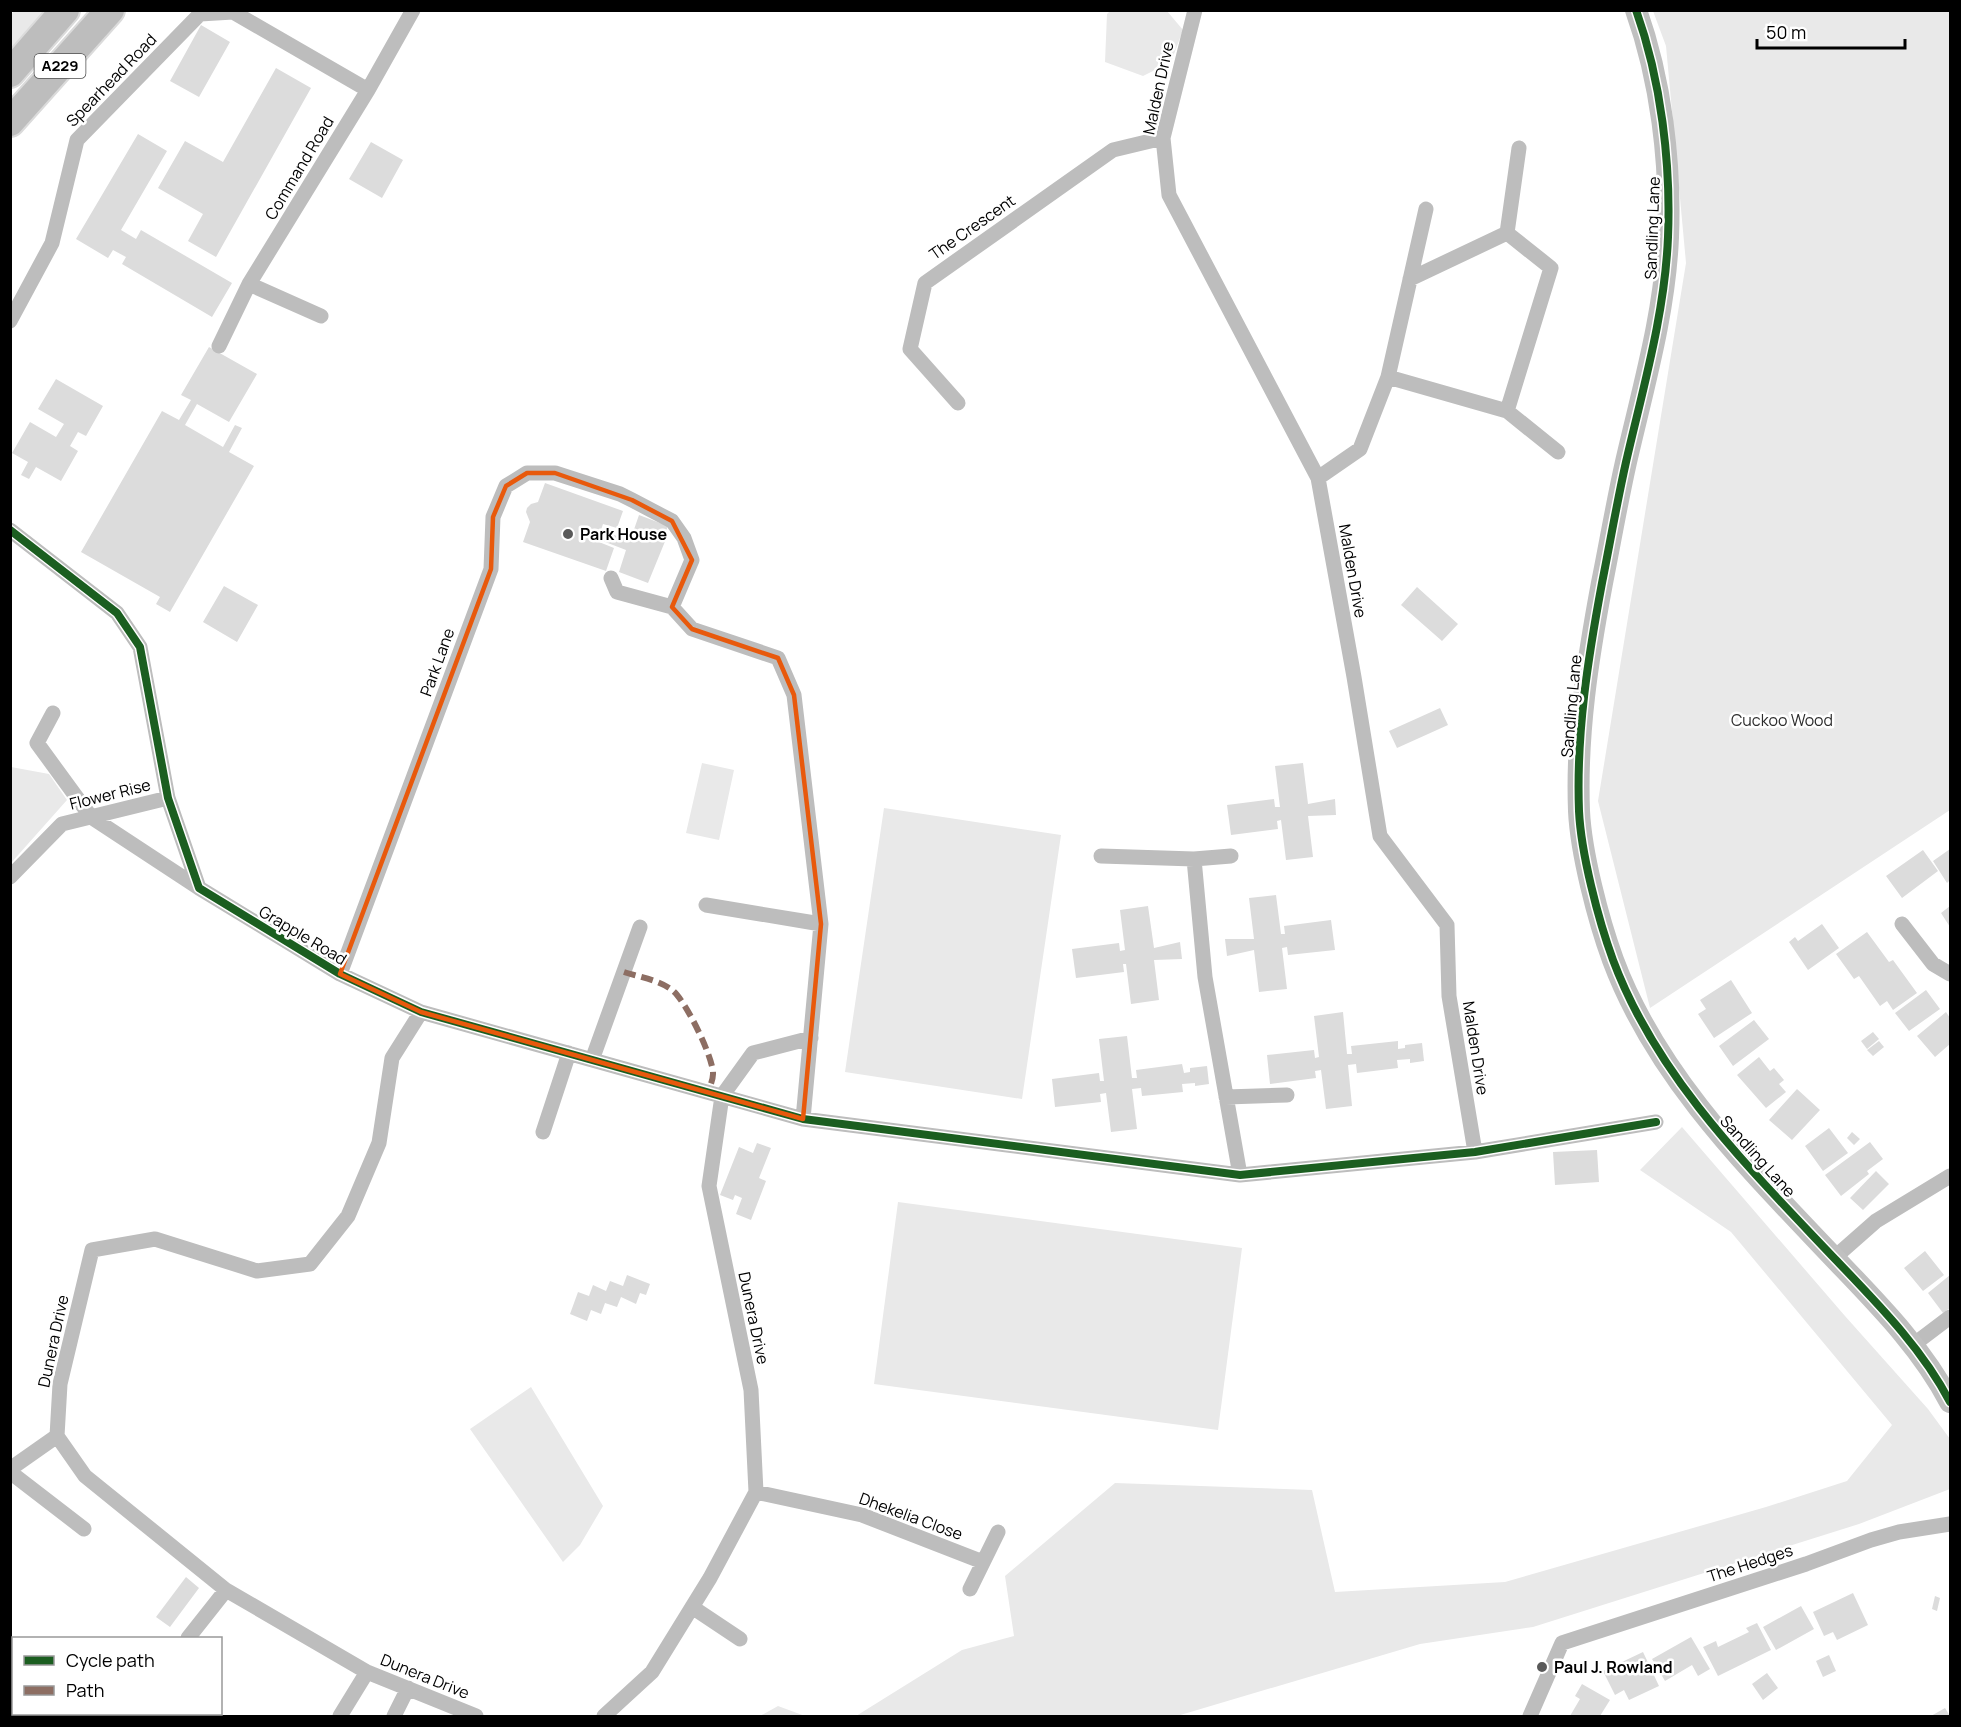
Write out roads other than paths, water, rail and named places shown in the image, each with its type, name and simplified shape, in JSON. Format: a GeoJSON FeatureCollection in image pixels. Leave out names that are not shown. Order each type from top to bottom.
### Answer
{"type":"FeatureCollection","features":[{"type":"Feature","properties":{"kind":"highway","name":"A229"},"geometry":{"type":"LineString","coordinates":[[10,73],[65,10]]}},
{"type":"Feature","properties":{"kind":"highway","name":"A229"},"geometry":{"type":"LineString","coordinates":[[10,122],[110,10]]}},
{"type":"Feature","properties":{"kind":"street","name":"Command Road"},"geometry":{"type":"LineString","coordinates":[[219,346],[249,284],[368,90],[413,10]]}},
{"type":"Feature","properties":{"kind":"street","name":"Malden Drive"},"geometry":{"type":"LineString","coordinates":[[1195,10],[1163,138],[1169,195],[1318,478],[1380,836],[1447,925],[1449,996],[1475,1152]]}},
{"type":"Feature","properties":{"kind":"street","name":"Sandling Lane"},"geometry":{"type":"LineString","coordinates":[[1636,10],[1645,34],[1660,110],[1669,177],[1668,239],[1661,299],[1647,373],[1625,465],[1590,650],[1580,728],[1580,815],[1592,883],[1610,950],[1641,1021],[1694,1102],[1725,1140],[1913,1345],[1950,1402]]}},
{"type":"Feature","properties":{"kind":"street","name":"Spearhead Road"},"geometry":{"type":"LineString","coordinates":[[10,321],[52,243],[77,140],[200,14],[233,12],[368,90]]}},
{"type":"Feature","properties":{"kind":"street","name":"The Crescent"},"geometry":{"type":"LineString","coordinates":[[958,403],[910,349],[925,283],[1113,150],[1163,138]]}},
{"type":"Feature","properties":{"kind":"street"},"geometry":{"type":"LineString","coordinates":[[1507,233],[1520,148]]}},
{"type":"Feature","properties":{"kind":"street"},"geometry":{"type":"LineString","coordinates":[[1318,478],[1360,449],[1388,378],[1426,209]]}},
{"type":"Feature","properties":{"kind":"street"},"geometry":{"type":"LineString","coordinates":[[1410,279],[1507,233]]}},
{"type":"Feature","properties":{"kind":"street"},"geometry":{"type":"LineString","coordinates":[[1507,233],[1551,268],[1507,411]]}},
{"type":"Feature","properties":{"kind":"street"},"geometry":{"type":"LineString","coordinates":[[249,284],[321,316]]}},
{"type":"Feature","properties":{"kind":"street"},"geometry":{"type":"LineString","coordinates":[[1388,378],[1507,411],[1558,452]]}},
{"type":"Feature","properties":{"kind":"street","name":"Park Lane"},"geometry":{"type":"LineString","coordinates":[[340,974],[491,569],[493,517],[506,486],[527,473],[555,473],[620,494],[672,521],[684,538],[692,560],[672,607]]}},
{"type":"Feature","properties":{"kind":"street"},"geometry":{"type":"LineString","coordinates":[[10,530],[117,613],[140,647],[168,798],[199,888]]}},
{"type":"Feature","properties":{"kind":"street"},"geometry":{"type":"LineString","coordinates":[[611,578],[617,592],[672,607],[692,629],[778,658],[794,695],[821,924],[803,1119]]}},
{"type":"Feature","properties":{"kind":"street"},"geometry":{"type":"LineString","coordinates":[[53,713],[38,743],[91,817]]}},
{"type":"Feature","properties":{"kind":"street","name":"Flower Rise"},"geometry":{"type":"LineString","coordinates":[[10,877],[62,824],[168,798]]}},
{"type":"Feature","properties":{"kind":"street","name":"Grapple Road"},"geometry":{"type":"LineString","coordinates":[[91,817],[199,888],[340,974],[421,1012],[803,1119],[1240,1175],[1475,1152],[1656,1122]]}},
{"type":"Feature","properties":{"kind":"street"},"geometry":{"type":"LineString","coordinates":[[1101,856],[1194,859],[1231,856]]}},
{"type":"Feature","properties":{"kind":"street"},"geometry":{"type":"LineString","coordinates":[[1194,859],[1205,977],[1240,1175]]}},
{"type":"Feature","properties":{"kind":"street"},"geometry":{"type":"LineString","coordinates":[[706,905],[821,924]]}},
{"type":"Feature","properties":{"kind":"street"},"geometry":{"type":"LineString","coordinates":[[1902,924],[1933,964],[1950,974]]}},
{"type":"Feature","properties":{"kind":"street"},"geometry":{"type":"LineString","coordinates":[[592,1060],[640,927]]}},
{"type":"Feature","properties":{"kind":"street","name":"Dunera Drive"},"geometry":{"type":"LineString","coordinates":[[421,1012],[392,1058],[379,1143],[348,1216],[310,1264],[257,1271],[155,1239],[92,1250],[60,1384],[57,1436],[85,1476],[226,1590],[367,1672],[476,1716]]}},
{"type":"Feature","properties":{"kind":"street"},"geometry":{"type":"LineString","coordinates":[[722,1096],[753,1053],[811,1038]]}},
{"type":"Feature","properties":{"kind":"street"},"geometry":{"type":"LineString","coordinates":[[543,1132],[569,1053]]}},
{"type":"Feature","properties":{"kind":"street"},"geometry":{"type":"LineString","coordinates":[[1226,1097],[1287,1095]]}},
{"type":"Feature","properties":{"kind":"street","name":"Dunera Drive"},"geometry":{"type":"LineString","coordinates":[[722,1096],[709,1186],[751,1390],[756,1492]]}},
{"type":"Feature","properties":{"kind":"street"},"geometry":{"type":"LineString","coordinates":[[1834,1258],[1876,1221],[1950,1176]]}},
{"type":"Feature","properties":{"kind":"street"},"geometry":{"type":"LineString","coordinates":[[1913,1345],[1950,1317]]}},
{"type":"Feature","properties":{"kind":"street"},"geometry":{"type":"LineString","coordinates":[[57,1436],[10,1471],[84,1529]]}},
{"type":"Feature","properties":{"kind":"street"},"geometry":{"type":"LineString","coordinates":[[604,1716],[652,1672],[710,1578],[756,1492]]}},
{"type":"Feature","properties":{"kind":"street","name":"Dhekelia Close"},"geometry":{"type":"LineString","coordinates":[[756,1492],[862,1515],[983,1562]]}},
{"type":"Feature","properties":{"kind":"street","name":"The Hedges"},"geometry":{"type":"LineString","coordinates":[[1530,1716],[1562,1643],[1806,1564],[1871,1540],[1899,1532],[1950,1524]]}},
{"type":"Feature","properties":{"kind":"street"},"geometry":{"type":"LineString","coordinates":[[970,1589],[998,1532]]}},
{"type":"Feature","properties":{"kind":"street"},"geometry":{"type":"LineString","coordinates":[[189,1637],[226,1590]]}},
{"type":"Feature","properties":{"kind":"street"},"geometry":{"type":"LineString","coordinates":[[693,1607],[740,1639]]}},
{"type":"Feature","properties":{"kind":"street"},"geometry":{"type":"LineString","coordinates":[[340,1716],[367,1672]]}},
{"type":"Feature","properties":{"kind":"street"},"geometry":{"type":"LineString","coordinates":[[394,1716],[408,1689]]}},
{"type":"Feature","properties":{"kind":"place","name":"Park House"},"geometry":{"type":"Point","coordinates":[568,534]}},
{"type":"Feature","properties":{"kind":"place","name":"Paul J. Rowland"},"geometry":{"type":"Point","coordinates":[1542,1667]}},
{"type":"Feature","properties":{"kind":"park label","name":"Cuckoo Wood"},"geometry":{"type":"Point","coordinates":[1782,720]}}]}
